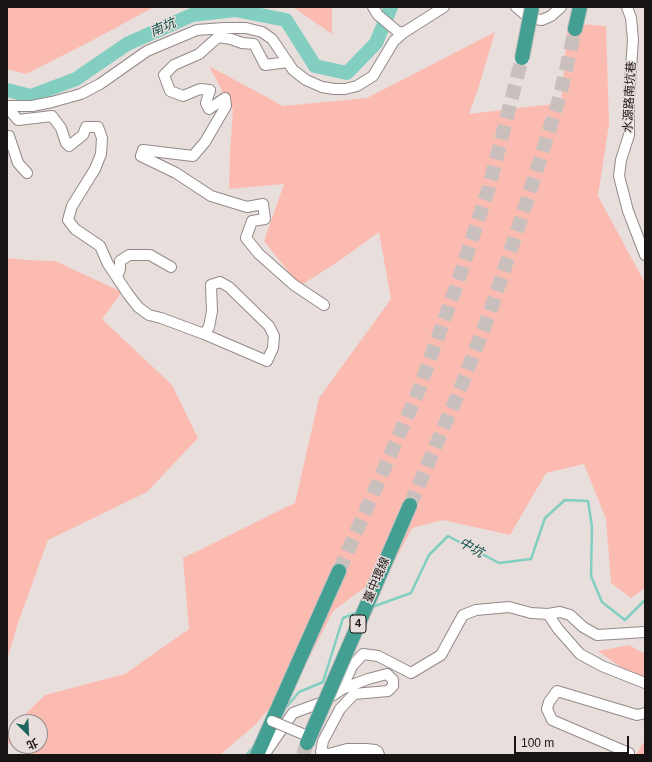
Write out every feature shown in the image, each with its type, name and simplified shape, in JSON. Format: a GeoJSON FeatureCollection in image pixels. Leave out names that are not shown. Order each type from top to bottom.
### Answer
{"type":"FeatureCollection","features":[{"type":"Feature","properties":{"kind":"highway"},"geometry":{"type":"LineString","coordinates":[[522,58],[532,7]]}},
{"type":"Feature","properties":{"kind":"highway"},"geometry":{"type":"LineString","coordinates":[[575,29],[580,7]]}},
{"type":"Feature","properties":{"kind":"highway","name":"臺中環線"},"geometry":{"type":"LineString","coordinates":[[309,740],[410,505]]}},
{"type":"Feature","properties":{"kind":"highway"},"geometry":{"type":"LineString","coordinates":[[257,755],[339,571]]}},
{"type":"Feature","properties":{"kind":"street"},"geometry":{"type":"LineString","coordinates":[[7,106],[32,106],[81,94],[100,84],[148,51],[197,30],[224,28],[246,28],[262,32],[272,39],[293,70],[306,80],[322,87],[334,90],[357,86],[373,76],[400,32],[444,7]]}},
{"type":"Feature","properties":{"kind":"street"},"geometry":{"type":"LineString","coordinates":[[516,7],[529,18],[542,20],[551,16],[561,7]]}},
{"type":"Feature","properties":{"kind":"street","name":"水源路南坑巷"},"geometry":{"type":"LineString","coordinates":[[627,7],[631,18],[633,40],[629,96],[629,135],[621,160],[619,176],[628,211],[645,255]]}},
{"type":"Feature","properties":{"kind":"street"},"geometry":{"type":"LineString","coordinates":[[376,11],[400,32]]}},
{"type":"Feature","properties":{"kind":"street"},"geometry":{"type":"LineString","coordinates":[[288,62],[265,65],[254,44],[242,43],[231,39],[218,37],[199,54],[174,65],[164,75],[170,90],[184,96],[200,89],[210,90],[206,103],[209,108],[224,98],[226,106],[205,142],[193,156],[143,150],[141,156],[176,173],[211,196],[247,207],[263,204],[265,219],[252,221],[246,238],[259,254],[294,285],[324,305]]}},
{"type":"Feature","properties":{"kind":"street"},"geometry":{"type":"LineString","coordinates":[[7,106],[18,120],[52,116],[61,128],[66,143],[69,146],[83,135],[86,127],[98,126],[102,138],[101,154],[95,170],[72,206],[68,220],[75,229],[100,246],[108,264],[138,307],[149,315],[204,334],[267,361],[273,348],[274,336],[269,326],[229,287],[220,282],[212,285],[212,311],[209,327],[204,334]]}},
{"type":"Feature","properties":{"kind":"street"},"geometry":{"type":"LineString","coordinates":[[7,136],[9,136],[18,163],[27,173]]}},
{"type":"Feature","properties":{"kind":"street"},"geometry":{"type":"LineString","coordinates":[[117,277],[120,269],[120,261],[129,255],[150,255],[171,267]]}},
{"type":"Feature","properties":{"kind":"street"},"geometry":{"type":"LineString","coordinates":[[342,689],[352,666],[363,654],[378,656],[411,673],[441,655],[464,615],[476,610],[509,607],[531,613],[548,614],[560,612],[570,615],[583,627],[597,635],[645,632]]}},
{"type":"Feature","properties":{"kind":"street"},"geometry":{"type":"LineString","coordinates":[[548,614],[558,629],[580,654],[602,666],[645,683]]}},
{"type":"Feature","properties":{"kind":"street"},"geometry":{"type":"LineString","coordinates":[[264,755],[293,713],[323,702],[342,689],[368,679],[387,674],[393,680],[393,686],[388,691],[354,694],[340,709],[323,741],[321,752],[329,754],[347,749],[366,749],[375,750],[379,755]]}},
{"type":"Feature","properties":{"kind":"street"},"geometry":{"type":"LineString","coordinates":[[629,753],[552,720],[547,709],[549,702],[557,690],[637,715],[645,713]]}},
{"type":"Feature","properties":{"kind":"street"},"geometry":{"type":"LineString","coordinates":[[272,721],[309,740]]}},
{"type":"Feature","properties":{"kind":"shaded area"},"geometry":{"type":"Polygon","coordinates":[[[7,7],[154,7],[26,74],[7,69],[7,7]]]}},
{"type":"Feature","properties":{"kind":"shaded area"},"geometry":{"type":"Polygon","coordinates":[[[293,7],[332,7],[332,34],[293,7]]]}},
{"type":"Feature","properties":{"kind":"shaded area"},"geometry":{"type":"Polygon","coordinates":[[[568,23],[606,26],[609,124],[598,196],[645,283],[645,588],[631,598],[611,583],[606,519],[584,464],[546,473],[510,535],[443,520],[412,528],[391,568],[333,611],[305,666],[256,724],[220,755],[25,754],[48,754],[48,714],[25,714],[45,695],[125,674],[189,629],[183,558],[295,503],[319,398],[391,299],[379,232],[342,259],[300,286],[264,241],[284,184],[229,189],[233,111],[209,66],[283,106],[367,98],[495,32],[469,114],[561,103],[568,23]]]}},
{"type":"Feature","properties":{"kind":"shaded area"},"geometry":{"type":"Polygon","coordinates":[[[7,258],[55,261],[122,292],[102,319],[172,385],[198,438],[147,492],[48,540],[18,623],[7,660],[7,258]]]}},
{"type":"Feature","properties":{"kind":"shaded area"},"geometry":{"type":"Polygon","coordinates":[[[629,645],[645,654],[645,680],[625,670],[598,651],[629,645]]]}},
{"type":"Feature","properties":{"kind":"shaded area"},"geometry":{"type":"Polygon","coordinates":[[[8,730],[8,743],[7,742],[8,730]]]}},
{"type":"Feature","properties":{"kind":"shaded area"},"geometry":{"type":"Polygon","coordinates":[[[645,741],[645,755],[636,755],[642,744],[645,741]]]}},
{"type":"Feature","properties":{"kind":"waterway","name":"南坑"},"geometry":{"type":"LineString","coordinates":[[7,90],[31,96],[76,79],[127,44],[192,15],[235,10],[286,20],[315,66],[347,73],[376,43],[391,7]]}},
{"type":"Feature","properties":{"kind":"waterway","name":"中坑"},"geometry":{"type":"LineString","coordinates":[[372,607],[411,593],[429,555],[448,536],[499,563],[531,559],[545,518],[565,500],[588,501],[592,527],[591,576],[602,602],[625,620],[645,600]]}},
{"type":"Feature","properties":{"kind":"waterway","name":"中坑"},"geometry":{"type":"LineString","coordinates":[[284,710],[299,692],[323,682],[343,618],[358,612]]}},
{"type":"Feature","properties":{"kind":"waterway","name":"中坑"},"geometry":{"type":"LineString","coordinates":[[246,755],[255,745]]}},
{"type":"Feature","properties":{"kind":"tunnel"},"geometry":{"type":"LineString","coordinates":[[410,505],[459,392],[490,312],[560,96],[575,29]]}},
{"type":"Feature","properties":{"kind":"tunnel"},"geometry":{"type":"LineString","coordinates":[[339,571],[418,392],[457,284],[489,187],[522,58]]}},
{"type":"Feature","properties":{"kind":"tunnel"},"geometry":{"type":"LineString","coordinates":[[303,755],[307,743]]}}]}
